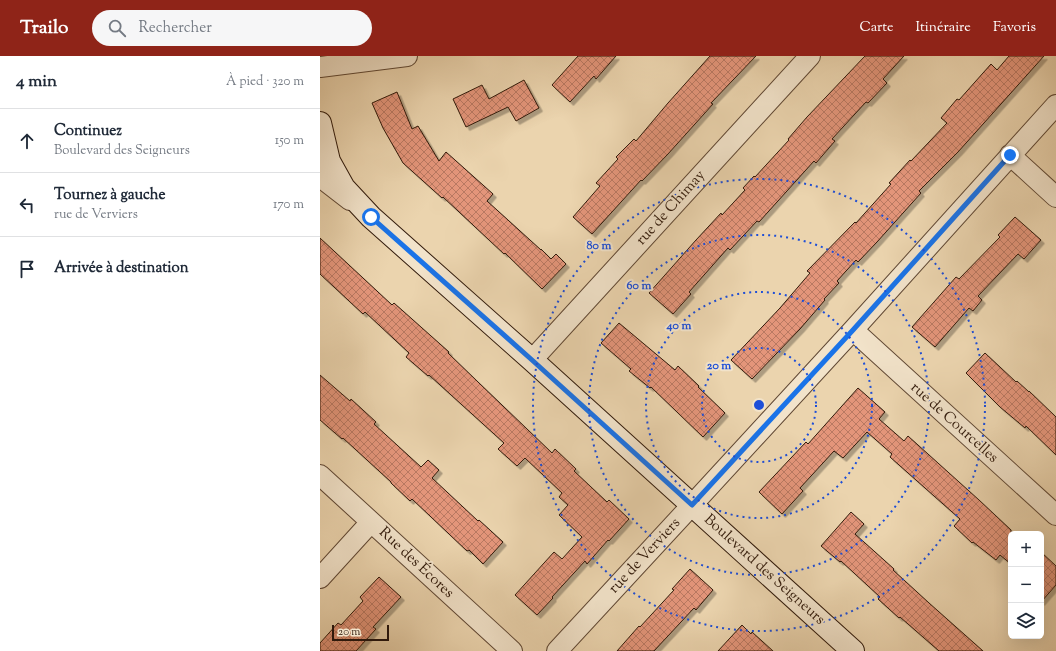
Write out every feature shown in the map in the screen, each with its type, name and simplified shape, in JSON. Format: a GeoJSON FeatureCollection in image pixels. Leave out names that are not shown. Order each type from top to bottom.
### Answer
{"type":"FeatureCollection","features":[{"type":"Feature","properties":{"kind":"street"},"geometry":{"type":"LineString","coordinates":[[320,67],[407,56]]}},
{"type":"Feature","properties":{"kind":"street","name":"rue de Chimay"},"geometry":{"type":"LineString","coordinates":[[532,360],[810,56]]}},
{"type":"Feature","properties":{"kind":"street","name":"rue de Verviers"},"geometry":{"type":"LineString","coordinates":[[557,651],[853,330],[1056,105]]}},
{"type":"Feature","properties":{"kind":"street","name":"Boulevard des Seigneurs"},"geometry":{"type":"LineString","coordinates":[[320,123],[329,161],[344,188],[371,217]]}},
{"type":"Feature","properties":{"kind":"street"},"geometry":{"type":"LineString","coordinates":[[1010,155],[1056,197]]}},
{"type":"Feature","properties":{"kind":"street","name":"Boulevard des Seigneurs"},"geometry":{"type":"LineString","coordinates":[[320,177],[371,217],[532,360],[853,651]]}},
{"type":"Feature","properties":{"kind":"street","name":"rue de Courcelles"},"geometry":{"type":"LineString","coordinates":[[853,330],[1056,515]]}},
{"type":"Feature","properties":{"kind":"street","name":"Rue des Écores"},"geometry":{"type":"LineString","coordinates":[[320,475],[512,651]]}},
{"type":"Feature","properties":{"kind":"street"},"geometry":{"type":"LineString","coordinates":[[320,578],[371,522]]}},
{"type":"Feature","properties":{"kind":"building"},"geometry":{"type":"Polygon","coordinates":[[[578,56],[616,56],[596,79],[594,76],[570,102],[552,85],[578,56]]]}},
{"type":"Feature","properties":{"kind":"building"},"geometry":{"type":"Polygon","coordinates":[[[710,56],[756,56],[711,103],[713,104],[668,154],[642,181],[641,180],[592,234],[573,217],[600,186],[596,183],[618,159],[616,157],[634,139],[636,141],[710,56]]]}},
{"type":"Feature","properties":{"kind":"building"},"geometry":{"type":"Polygon","coordinates":[[[865,56],[904,56],[883,79],[887,83],[868,103],[866,102],[832,139],[835,141],[816,163],[814,161],[759,222],[757,221],[730,250],[728,248],[689,292],[691,294],[673,314],[649,293],[721,213],[722,215],[745,190],[743,188],[789,140],[788,139],[807,117],[865,56]]]}},
{"type":"Feature","properties":{"kind":"building"},"geometry":{"type":"Polygon","coordinates":[[[1009,56],[1044,56],[958,152],[919,191],[921,193],[877,242],[858,262],[856,260],[837,281],[839,283],[800,329],[752,379],[731,360],[780,308],[810,273],[807,271],[855,222],[856,223],[891,184],[889,183],[947,123],[941,118],[957,99],[959,100],[991,64],[997,70],[1009,56]]]}},
{"type":"Feature","properties":{"kind":"building"},"geometry":{"type":"Polygon","coordinates":[[[524,80],[539,108],[516,121],[508,107],[466,127],[453,99],[482,85],[489,99],[524,80]]]}},
{"type":"Feature","properties":{"kind":"building"},"geometry":{"type":"Polygon","coordinates":[[[397,92],[412,129],[418,126],[439,161],[446,152],[493,194],[487,201],[551,259],[556,254],[566,264],[542,289],[505,253],[504,254],[443,197],[442,198],[403,163],[383,128],[372,103],[397,92]]]}},
{"type":"Feature","properties":{"kind":"building"},"geometry":{"type":"Polygon","coordinates":[[[1015,217],[1041,240],[1024,259],[1018,254],[978,296],[982,300],[973,311],[969,308],[935,347],[912,327],[956,277],[959,279],[1000,237],[998,235],[1015,217]]]}},
{"type":"Feature","properties":{"kind":"building"},"geometry":{"type":"Polygon","coordinates":[[[320,238],[392,305],[394,303],[449,352],[448,353],[552,453],[555,449],[576,469],[574,471],[607,502],[609,500],[629,519],[587,564],[585,561],[537,615],[515,595],[554,552],[562,559],[582,537],[559,515],[568,505],[559,497],[562,493],[525,458],[517,466],[498,449],[504,443],[429,375],[428,376],[406,357],[409,353],[365,312],[363,314],[320,274],[320,238]]]}},
{"type":"Feature","properties":{"kind":"building"},"geometry":{"type":"Polygon","coordinates":[[[619,323],[675,370],[678,366],[725,413],[703,437],[651,387],[650,388],[629,371],[631,369],[601,343],[619,323]]]}},
{"type":"Feature","properties":{"kind":"building"},"geometry":{"type":"Polygon","coordinates":[[[985,353],[1016,382],[1017,381],[1029,391],[1056,417],[1056,455],[1026,426],[1025,428],[1000,407],[966,373],[985,353]]]}},
{"type":"Feature","properties":{"kind":"building"},"geometry":{"type":"Polygon","coordinates":[[[320,375],[350,401],[351,399],[376,422],[374,424],[421,467],[428,460],[439,470],[432,478],[503,542],[483,564],[469,550],[467,551],[412,499],[410,501],[343,438],[342,439],[320,420],[320,375]]]}},
{"type":"Feature","properties":{"kind":"building"},"geometry":{"type":"Polygon","coordinates":[[[858,388],[885,412],[879,419],[904,441],[908,436],[1011,530],[1008,531],[1008,562],[1000,555],[996,560],[973,542],[972,543],[954,526],[960,519],[890,457],[892,454],[867,432],[843,458],[834,451],[800,488],[803,491],[782,514],[759,492],[806,442],[808,444],[858,388]]]}},
{"type":"Feature","properties":{"kind":"building"},"geometry":{"type":"Polygon","coordinates":[[[851,512],[864,524],[855,534],[983,651],[939,651],[878,599],[880,597],[841,561],[840,562],[821,546],[851,512]]]}},
{"type":"Feature","properties":{"kind":"building"},"geometry":{"type":"Polygon","coordinates":[[[1044,555],[1056,566],[1056,585],[1044,599],[1044,555]]]}},
{"type":"Feature","properties":{"kind":"building"},"geometry":{"type":"Polygon","coordinates":[[[690,569],[713,590],[696,610],[694,608],[654,651],[617,651],[674,590],[672,589],[690,569]]]}},
{"type":"Feature","properties":{"kind":"building"},"geometry":{"type":"Polygon","coordinates":[[[379,577],[401,597],[373,627],[376,629],[356,651],[320,651],[320,643],[338,623],[341,625],[363,601],[360,597],[379,577]]]}},
{"type":"Feature","properties":{"kind":"building"},"geometry":{"type":"Polygon","coordinates":[[[742,625],[751,634],[752,632],[773,651],[718,651],[742,625]]]}},
{"type":"Feature","properties":{"kind":"route"},"geometry":{"type":"LineString","coordinates":[[371,217],[692,505],[853,330],[1010,155]]}}]}
